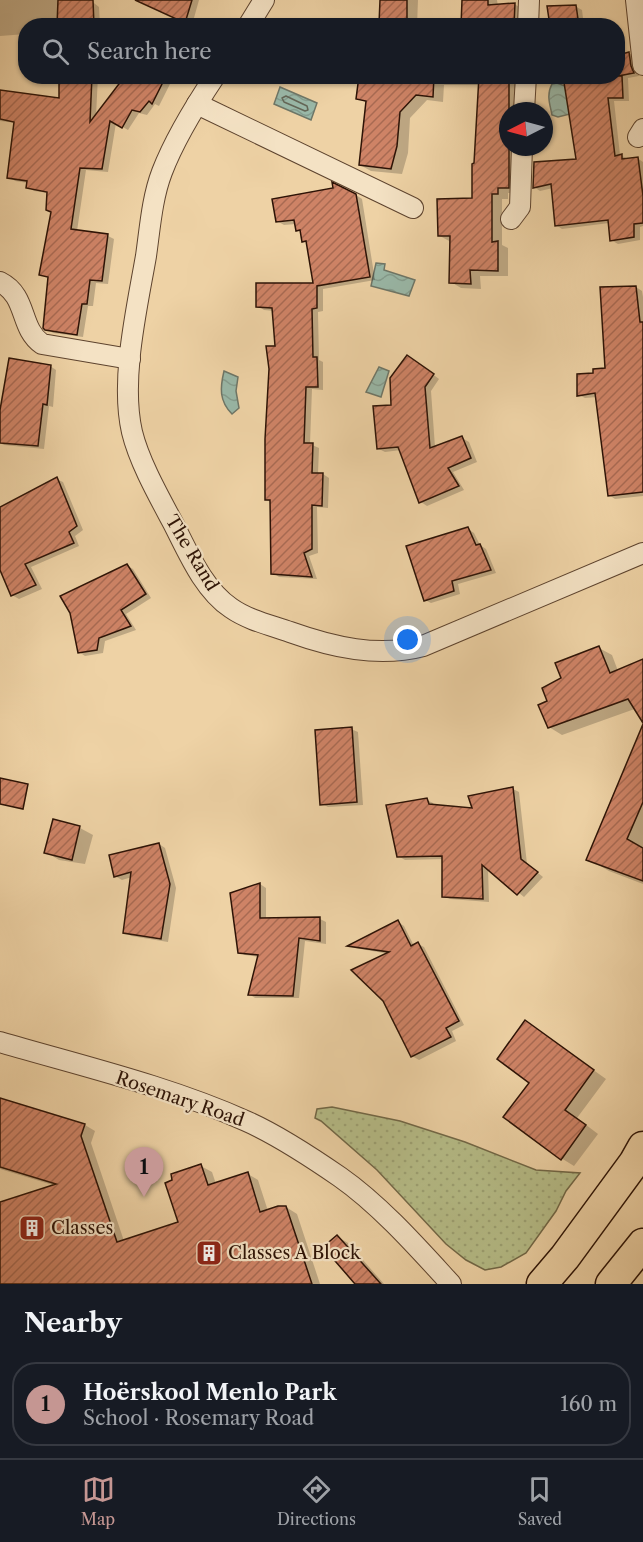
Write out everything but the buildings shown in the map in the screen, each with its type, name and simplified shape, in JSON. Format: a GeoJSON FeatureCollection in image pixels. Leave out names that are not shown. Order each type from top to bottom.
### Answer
{"type":"FeatureCollection","features":[{"type":"Feature","properties":{"kind":"main road"},"geometry":{"type":"LineString","coordinates":[[542,1284],[579,1238],[643,1147]]}},
{"type":"Feature","properties":{"kind":"main road"},"geometry":{"type":"LineString","coordinates":[[611,1284],[643,1244]]}},
{"type":"Feature","properties":{"kind":"street"},"geometry":{"type":"LineString","coordinates":[[253,18],[264,0]]}},
{"type":"Feature","properties":{"kind":"street"},"geometry":{"type":"LineString","coordinates":[[529,18],[530,0]]}},
{"type":"Feature","properties":{"kind":"street"},"geometry":{"type":"LineString","coordinates":[[636,0],[643,65]]}},
{"type":"Feature","properties":{"kind":"street","name":"The Rand"},"geometry":{"type":"LineString","coordinates":[[210,84],[168,158],[158,188],[130,359],[128,394],[132,433],[160,499],[202,577],[225,603],[246,617],[298,635],[348,648],[375,651],[407,650],[423,646],[643,553]]}},
{"type":"Feature","properties":{"kind":"street"},"geometry":{"type":"LineString","coordinates":[[525,102],[526,84]]}},
{"type":"Feature","properties":{"kind":"street"},"geometry":{"type":"LineString","coordinates":[[197,104],[413,208]]}},
{"type":"Feature","properties":{"kind":"street"},"geometry":{"type":"LineString","coordinates":[[511,219],[520,207],[522,156]]}},
{"type":"Feature","properties":{"kind":"street"},"geometry":{"type":"LineString","coordinates":[[0,282],[15,293],[34,338],[42,344],[130,359]]}},
{"type":"Feature","properties":{"kind":"street","name":"Rosemary Road"},"geometry":{"type":"LineString","coordinates":[[0,1042],[160,1089],[249,1122],[340,1177],[405,1234],[451,1284]]}},
{"type":"Feature","properties":{"kind":"green space"},"geometry":{"type":"Polygon","coordinates":[[[332,1107],[400,1121],[465,1142],[536,1170],[580,1173],[526,1253],[501,1267],[485,1270],[466,1260],[446,1244],[377,1170],[315,1118],[317,1109],[332,1107]]]}},
{"type":"Feature","properties":{"kind":"water"},"geometry":{"type":"Polygon","coordinates":[[[552,84],[565,86],[570,114],[558,117],[553,115],[553,102],[550,102],[552,84]]]}},
{"type":"Feature","properties":{"kind":"water"},"geometry":{"type":"Polygon","coordinates":[[[280,87],[317,103],[311,120],[274,104],[280,87]]]}},
{"type":"Feature","properties":{"kind":"water"},"geometry":{"type":"Polygon","coordinates":[[[376,263],[385,264],[384,270],[415,280],[409,296],[371,286],[376,263]]]}},
{"type":"Feature","properties":{"kind":"water"},"geometry":{"type":"Polygon","coordinates":[[[379,367],[389,371],[381,397],[366,392],[379,367]]]}},
{"type":"Feature","properties":{"kind":"water"},"geometry":{"type":"Polygon","coordinates":[[[224,371],[238,377],[236,391],[239,408],[232,414],[222,394],[224,371]]]}},
{"type":"Feature","properties":{"kind":"place","name":"Hoërskool Menlo Park"},"geometry":{"type":"Point","coordinates":[144,1197]}},
{"type":"Feature","properties":{"kind":"place","name":"Classes"},"geometry":{"type":"Point","coordinates":[32,1228]}},
{"type":"Feature","properties":{"kind":"place","name":"Classes A Block"},"geometry":{"type":"Point","coordinates":[209,1253]}}]}
